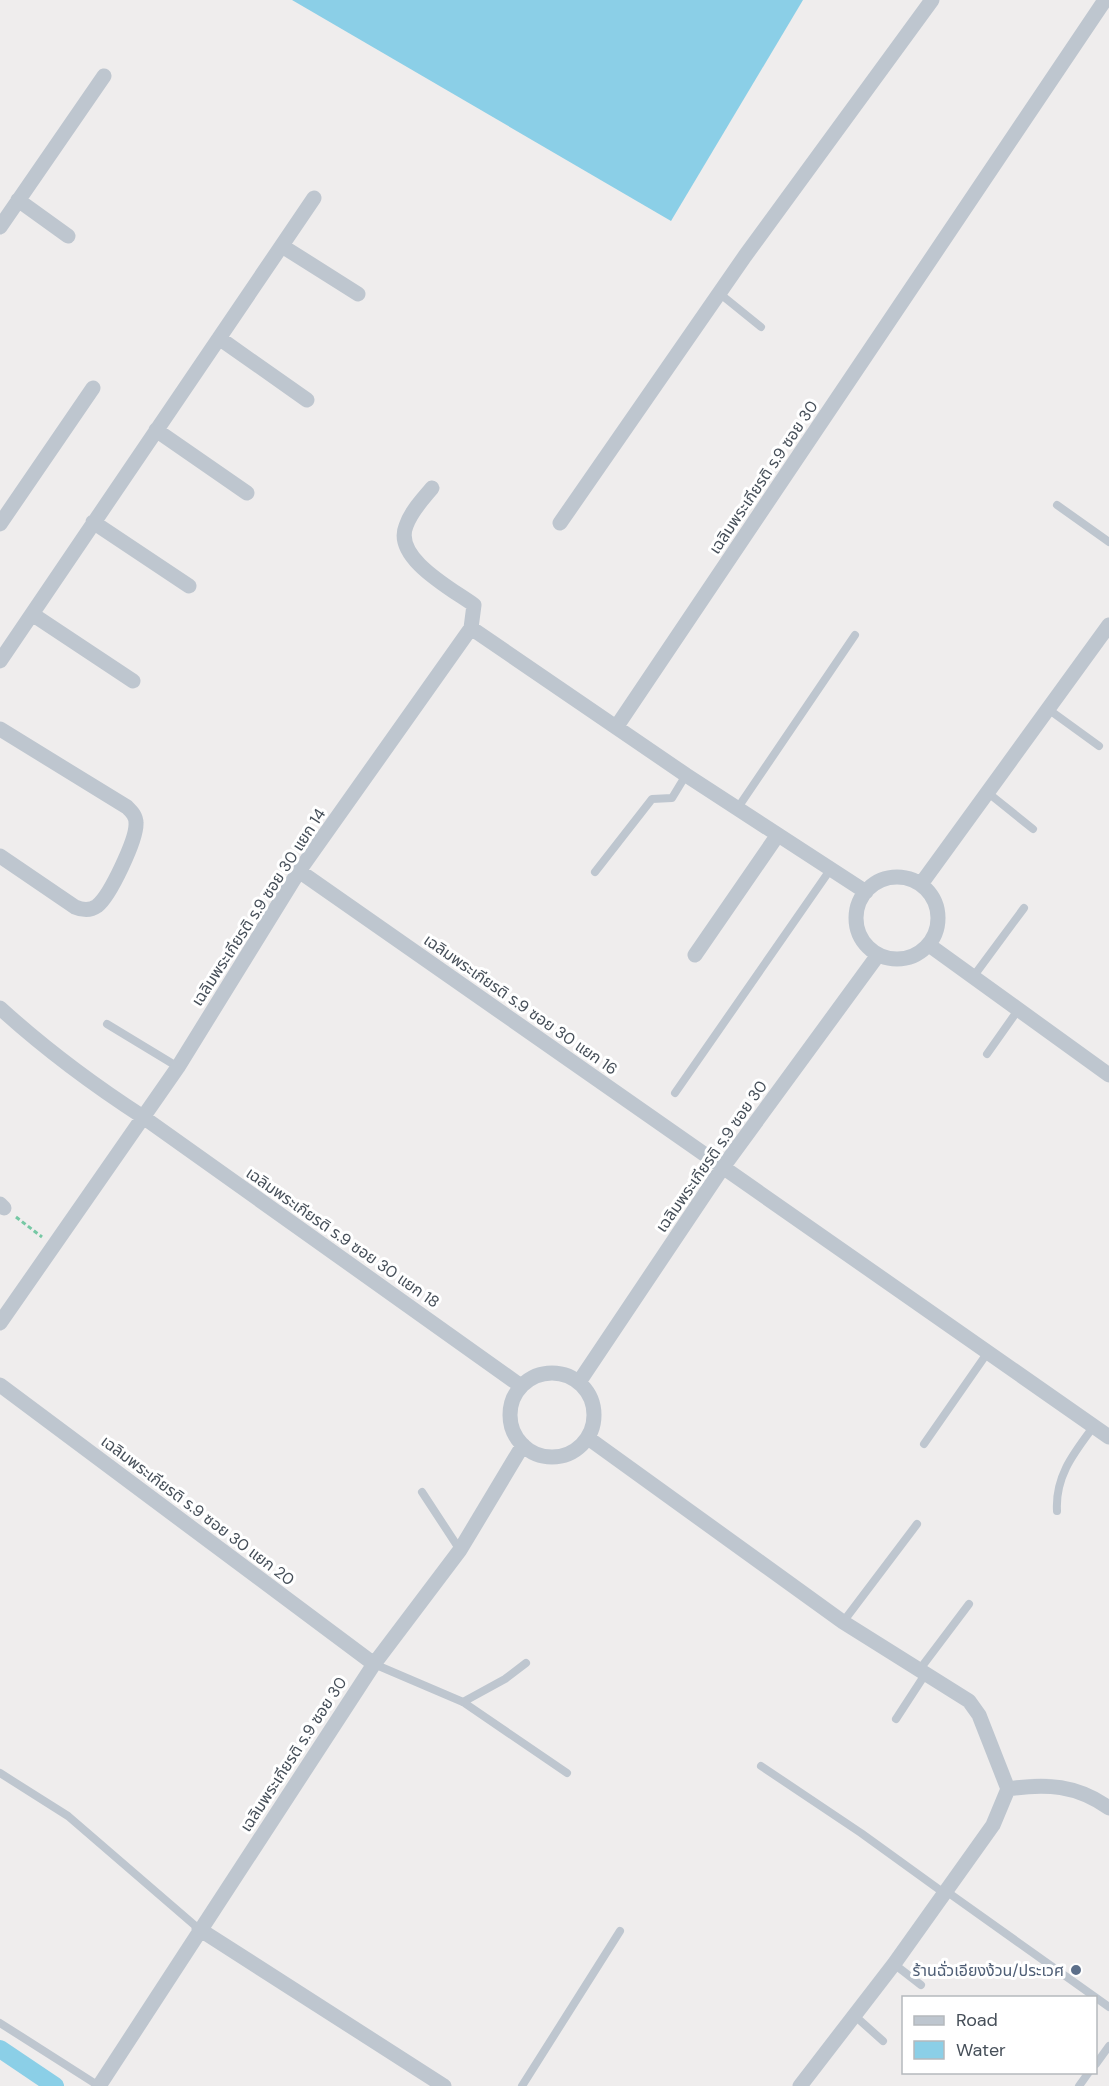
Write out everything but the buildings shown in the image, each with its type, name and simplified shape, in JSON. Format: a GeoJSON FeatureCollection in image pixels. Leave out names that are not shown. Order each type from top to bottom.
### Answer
{"type":"FeatureCollection","features":[{"type":"Feature","properties":{"kind":"street"},"geometry":{"type":"LineString","coordinates":[[560,523],[719,294],[932,0]]}},
{"type":"Feature","properties":{"kind":"street","name":"เฉลิมพระเกียรติ ร.9 ซอย 30"},"geometry":{"type":"LineString","coordinates":[[617,726],[1105,0]]}},
{"type":"Feature","properties":{"kind":"street"},"geometry":{"type":"LineString","coordinates":[[0,227],[104,76]]}},
{"type":"Feature","properties":{"kind":"street"},"geometry":{"type":"LineString","coordinates":[[1,656],[32,614],[314,198]]}},
{"type":"Feature","properties":{"kind":"street"},"geometry":{"type":"LineString","coordinates":[[18,200],[68,236]]}},
{"type":"Feature","properties":{"kind":"street"},"geometry":{"type":"LineString","coordinates":[[282,246],[358,294]]}},
{"type":"Feature","properties":{"kind":"street"},"geometry":{"type":"LineString","coordinates":[[219,338],[307,400]]}},
{"type":"Feature","properties":{"kind":"street"},"geometry":{"type":"LineString","coordinates":[[0,524],[93,388]]}},
{"type":"Feature","properties":{"kind":"street"},"geometry":{"type":"LineString","coordinates":[[156,430],[247,493]]}},
{"type":"Feature","properties":{"kind":"street"},"geometry":{"type":"LineString","coordinates":[[432,488],[415,508],[405,528],[404,542],[408,553],[429,573],[474,605],[471,628],[617,726],[686,776],[866,892]]}},
{"type":"Feature","properties":{"kind":"street"},"geometry":{"type":"LineString","coordinates":[[93,522],[189,586]]}},
{"type":"Feature","properties":{"kind":"street"},"geometry":{"type":"LineString","coordinates":[[32,614],[133,681]]}},
{"type":"Feature","properties":{"kind":"street","name":"เฉลิมพระเกียรติ ร.9 ซอย 30 แยก 14"},"geometry":{"type":"LineString","coordinates":[[0,1323],[178,1067],[299,871],[471,628]]}},
{"type":"Feature","properties":{"kind":"street"},"geometry":{"type":"LineString","coordinates":[[921,884],[1048,709],[1106,634]]}},
{"type":"Feature","properties":{"kind":"street"},"geometry":{"type":"LineString","coordinates":[[0,729],[127,807],[135,816],[136,824],[134,838],[104,898],[95,907],[87,910],[75,907],[0,856]]}},
{"type":"Feature","properties":{"kind":"street"},"geometry":{"type":"LineString","coordinates":[[695,955],[777,836]]}},
{"type":"Feature","properties":{"kind":"street","name":"เฉลิมพระเกียรติ ร.9 ซอย 30 แยก 16"},"geometry":{"type":"LineString","coordinates":[[299,871],[1109,1437]]}},
{"type":"Feature","properties":{"kind":"street"},"geometry":{"type":"LineString","coordinates":[[902,877],[921,884],[937,906],[939,920],[936,933],[929,945],[905,959],[878,955],[868,948],[857,927],[856,914],[866,892],[881,880],[891,878],[902,877]]}},
{"type":"Feature","properties":{"kind":"street"},"geometry":{"type":"LineString","coordinates":[[929,945],[1109,1075]]}},
{"type":"Feature","properties":{"kind":"street","name":"เฉลิมพระเกียรติ ร.9 ซอย 30"},"geometry":{"type":"LineString","coordinates":[[579,1382],[723,1167],[878,955]]}},
{"type":"Feature","properties":{"kind":"street","name":"เฉลิมพระเกียรติ ร.9 ซอย 30 แยก 18"},"geometry":{"type":"LineString","coordinates":[[0,1008],[46,1050],[86,1080],[143,1117],[521,1386]]}},
{"type":"Feature","properties":{"kind":"street"},"geometry":{"type":"LineString","coordinates":[[556,1372],[579,1382],[587,1391],[594,1408],[593,1426],[588,1438],[567,1455],[554,1457],[540,1456],[523,1445],[512,1427],[510,1412],[521,1386],[531,1378],[556,1372]]}},
{"type":"Feature","properties":{"kind":"street","name":"เฉลิมพระเกียรติ ร.9 ซอย 30 แยก 20"},"geometry":{"type":"LineString","coordinates":[[0,1385],[374,1664]]}},
{"type":"Feature","properties":{"kind":"street"},"geometry":{"type":"LineString","coordinates":[[588,1438],[843,1622],[969,1701],[979,1715],[1008,1789],[993,1825],[894,1964],[801,2086]]}},
{"type":"Feature","properties":{"kind":"street","name":"เฉลิมพระเกียรติ ร.9 ซอย 30"},"geometry":{"type":"LineString","coordinates":[[99,2086],[199,1929],[374,1664],[460,1550],[523,1445]]}},
{"type":"Feature","properties":{"kind":"street"},"geometry":{"type":"LineString","coordinates":[[1008,1789],[1052,1785],[1079,1791],[1109,1808]]}},
{"type":"Feature","properties":{"kind":"street"},"geometry":{"type":"LineString","coordinates":[[199,1929],[444,2086]]}},
{"type":"Feature","properties":{"kind":"lane"},"geometry":{"type":"LineString","coordinates":[[719,294],[761,327]]}},
{"type":"Feature","properties":{"kind":"lane"},"geometry":{"type":"LineString","coordinates":[[1057,505],[1109,542]]}},
{"type":"Feature","properties":{"kind":"lane"},"geometry":{"type":"LineString","coordinates":[[738,809],[855,635]]}},
{"type":"Feature","properties":{"kind":"lane"},"geometry":{"type":"LineString","coordinates":[[1048,709],[1099,746]]}},
{"type":"Feature","properties":{"kind":"lane"},"geometry":{"type":"LineString","coordinates":[[594,872],[652,799],[672,798],[686,776]]}},
{"type":"Feature","properties":{"kind":"lane"},"geometry":{"type":"LineString","coordinates":[[987,792],[1033,829]]}},
{"type":"Feature","properties":{"kind":"lane"},"geometry":{"type":"LineString","coordinates":[[675,1093],[830,870]]}},
{"type":"Feature","properties":{"kind":"lane"},"geometry":{"type":"LineString","coordinates":[[973,977],[1024,908]]}},
{"type":"Feature","properties":{"kind":"lane"},"geometry":{"type":"LineString","coordinates":[[987,1054],[1018,1010]]}},
{"type":"Feature","properties":{"kind":"lane"},"geometry":{"type":"LineString","coordinates":[[106,1024],[178,1067]]}},
{"type":"Feature","properties":{"kind":"lane"},"geometry":{"type":"LineString","coordinates":[[924,1444],[988,1352]]}},
{"type":"Feature","properties":{"kind":"lane"},"geometry":{"type":"LineString","coordinates":[[1057,1510],[1057,1486],[1063,1471],[1094,1426]]}},
{"type":"Feature","properties":{"kind":"lane"},"geometry":{"type":"LineString","coordinates":[[422,1492],[460,1550]]}},
{"type":"Feature","properties":{"kind":"lane"},"geometry":{"type":"LineString","coordinates":[[843,1622],[917,1524]]}},
{"type":"Feature","properties":{"kind":"lane"},"geometry":{"type":"LineString","coordinates":[[896,1719],[923,1671],[969,1604]]}},
{"type":"Feature","properties":{"kind":"lane"},"geometry":{"type":"LineString","coordinates":[[463,1702],[505,1679],[526,1663]]}},
{"type":"Feature","properties":{"kind":"lane"},"geometry":{"type":"LineString","coordinates":[[374,1664],[463,1702],[567,1773]]}},
{"type":"Feature","properties":{"kind":"lane"},"geometry":{"type":"LineString","coordinates":[[761,1766],[861,1833],[1093,1996]]}},
{"type":"Feature","properties":{"kind":"lane"},"geometry":{"type":"LineString","coordinates":[[0,1773],[68,1816],[199,1929]]}},
{"type":"Feature","properties":{"kind":"lane"},"geometry":{"type":"LineString","coordinates":[[522,2086],[620,1931]]}},
{"type":"Feature","properties":{"kind":"lane"},"geometry":{"type":"LineString","coordinates":[[894,1964],[921,1985]]}},
{"type":"Feature","properties":{"kind":"lane"},"geometry":{"type":"LineString","coordinates":[[855,2016],[883,2041]]}},
{"type":"Feature","properties":{"kind":"lane"},"geometry":{"type":"LineString","coordinates":[[0,2023],[99,2086]]}},
{"type":"Feature","properties":{"kind":"lane"},"geometry":{"type":"LineString","coordinates":[[1097,2061],[1109,2046]]}},
{"type":"Feature","properties":{"kind":"lane"},"geometry":{"type":"LineString","coordinates":[[1079,2086],[1088,2074]]}},
{"type":"Feature","properties":{"kind":"path"},"geometry":{"type":"LineString","coordinates":[[2,1206],[53,1245]]}},
{"type":"Feature","properties":{"kind":"water"},"geometry":{"type":"Polygon","coordinates":[[[292,0],[803,0],[671,221],[292,0]]]}},
{"type":"Feature","properties":{"kind":"waterway"},"geometry":{"type":"LineString","coordinates":[[0,2049],[55,2086]]}},
{"type":"Feature","properties":{"kind":"place","name":"ร้านฉั่วเอียงง้วน/ประเวศ"},"geometry":{"type":"Point","coordinates":[1076,1970]}}]}
